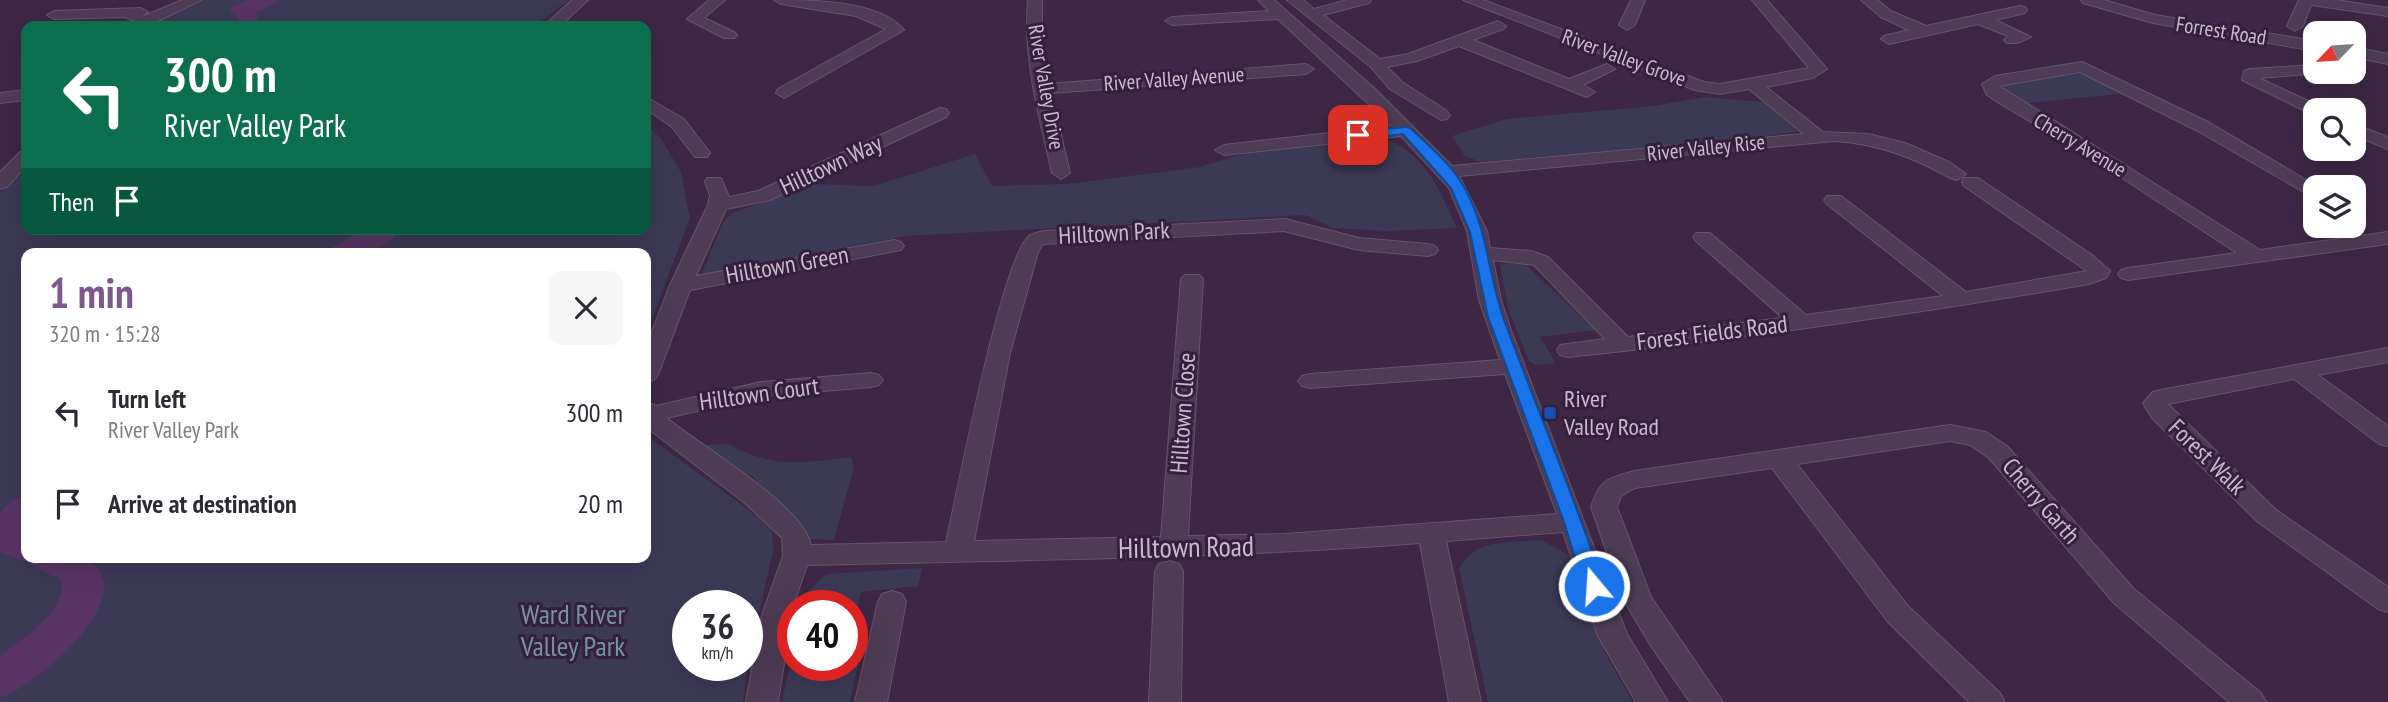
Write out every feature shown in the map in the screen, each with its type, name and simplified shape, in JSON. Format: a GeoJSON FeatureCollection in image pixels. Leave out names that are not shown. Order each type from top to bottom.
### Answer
{"type":"FeatureCollection","features":[{"type":"Feature","properties":{"kind":"street"},"geometry":{"type":"LineString","coordinates":[[59,21],[77,0]]}},
{"type":"Feature","properties":{"kind":"street"},"geometry":{"type":"LineString","coordinates":[[140,21],[194,0]]}},
{"type":"Feature","properties":{"kind":"street"},"geometry":{"type":"LineString","coordinates":[[557,21],[581,0]]}},
{"type":"Feature","properties":{"kind":"street"},"geometry":{"type":"LineString","coordinates":[[719,0],[694,19],[729,35]]}},
{"type":"Feature","properties":{"kind":"street"},"geometry":{"type":"LineString","coordinates":[[780,0],[824,5],[881,20],[892,24],[896,30],[784,93]]}},
{"type":"Feature","properties":{"kind":"street","name":"River Valley Drive"},"geometry":{"type":"LineString","coordinates":[[1035,0],[1032,26],[1042,89],[1061,173]]}},
{"type":"Feature","properties":{"kind":"street"},"geometry":{"type":"LineString","coordinates":[[1311,14],[1364,0]]}},
{"type":"Feature","properties":{"kind":"street","name":"River Valley Grove"},"geometry":{"type":"LineString","coordinates":[[1470,0],[1498,19],[1701,86],[1720,89],[1807,75],[1819,69],[1759,0]]}},
{"type":"Feature","properties":{"kind":"street"},"geometry":{"type":"LineString","coordinates":[[1377,64],[1411,58],[1461,41],[1498,19],[1513,0]]}},
{"type":"Feature","properties":{"kind":"street"},"geometry":{"type":"LineString","coordinates":[[1627,25],[1638,0]]}},
{"type":"Feature","properties":{"kind":"street"},"geometry":{"type":"LineString","coordinates":[[1868,0],[1886,14],[1924,31]]}},
{"type":"Feature","properties":{"kind":"street"},"geometry":{"type":"LineString","coordinates":[[2072,0],[2172,39],[2195,37],[2187,25]]}},
{"type":"Feature","properties":{"kind":"street","name":"Forrest Road"},"geometry":{"type":"LineString","coordinates":[[2088,0],[2140,16],[2303,44]]}},
{"type":"Feature","properties":{"kind":"street"},"geometry":{"type":"LineString","coordinates":[[2295,26],[2306,0],[2388,12]]}},
{"type":"Feature","properties":{"kind":"street"},"geometry":{"type":"LineString","coordinates":[[1280,5],[1368,92],[1422,115]]}},
{"type":"Feature","properties":{"kind":"street"},"geometry":{"type":"LineString","coordinates":[[1172,21],[1280,5],[1311,14],[1377,64],[1381,74],[1422,115],[1447,172],[1470,213],[1482,253],[1490,300],[1613,636],[1652,702]]}},
{"type":"Feature","properties":{"kind":"street"},"geometry":{"type":"LineString","coordinates":[[1889,39],[2020,10]]}},
{"type":"Feature","properties":{"kind":"street"},"geometry":{"type":"LineString","coordinates":[[1980,19],[2023,37],[2012,40]]}},
{"type":"Feature","properties":{"kind":"street"},"geometry":{"type":"LineString","coordinates":[[1461,41],[1587,92]]}},
{"type":"Feature","properties":{"kind":"street"},"geometry":{"type":"LineString","coordinates":[[2058,54],[2202,126],[2303,184]]}},
{"type":"Feature","properties":{"kind":"street"},"geometry":{"type":"LineString","coordinates":[[2366,64],[2382,57]]}},
{"type":"Feature","properties":{"kind":"street","name":"Cherry Avenue"},"geometry":{"type":"LineString","coordinates":[[2082,67],[1999,80],[1990,85],[2005,99],[2090,149],[2254,255]]}},
{"type":"Feature","properties":{"kind":"street","name":"River Valley Avenue"},"geometry":{"type":"LineString","coordinates":[[1042,89],[1306,69]]}},
{"type":"Feature","properties":{"kind":"street"},"geometry":{"type":"LineString","coordinates":[[1570,84],[1607,69]]}},
{"type":"Feature","properties":{"kind":"street"},"geometry":{"type":"LineString","coordinates":[[2303,71],[2250,75],[2250,80],[2303,105]]}},
{"type":"Feature","properties":{"kind":"street"},"geometry":{"type":"LineString","coordinates":[[1752,84],[1819,137]]}},
{"type":"Feature","properties":{"kind":"street"},"geometry":{"type":"LineString","coordinates":[[0,98],[21,96]]}},
{"type":"Feature","properties":{"kind":"street"},"geometry":{"type":"LineString","coordinates":[[651,105],[678,123],[701,153]]}},
{"type":"Feature","properties":{"kind":"street","name":"Hilltown Way"},"geometry":{"type":"LineString","coordinates":[[718,205],[763,196],[940,113]]}},
{"type":"Feature","properties":{"kind":"street"},"geometry":{"type":"LineString","coordinates":[[1224,150],[1422,115]]}},
{"type":"Feature","properties":{"kind":"street"},"geometry":{"type":"LineString","coordinates":[[2366,134],[2388,144]]}},
{"type":"Feature","properties":{"kind":"street","name":"River Valley Rise"},"geometry":{"type":"LineString","coordinates":[[1447,172],[1848,136],[1884,142],[1922,155],[1964,178]]}},
{"type":"Feature","properties":{"kind":"street"},"geometry":{"type":"LineString","coordinates":[[0,183],[21,161]]}},
{"type":"Feature","properties":{"kind":"street","name":"Forest Fields Road"},"geometry":{"type":"LineString","coordinates":[[1568,350],[1800,322],[2089,278],[2100,271],[1964,178]]}},
{"type":"Feature","properties":{"kind":"street"},"geometry":{"type":"LineString","coordinates":[[651,362],[681,285],[718,205],[720,195],[714,182]]}},
{"type":"Feature","properties":{"kind":"street"},"geometry":{"type":"LineString","coordinates":[[1834,200],[1960,298]]}},
{"type":"Feature","properties":{"kind":"street","name":"Hilltown Park"},"geometry":{"type":"LineString","coordinates":[[958,551],[999,353],[1028,252],[1036,240],[1044,237],[1284,225],[1359,244],[1428,250]]}},
{"type":"Feature","properties":{"kind":"street","name":"Forest Fields Road"},"geometry":{"type":"LineString","coordinates":[[1703,237],[1800,322]]}},
{"type":"Feature","properties":{"kind":"street"},"geometry":{"type":"LineString","coordinates":[[2128,274],[2388,238]]}},
{"type":"Feature","properties":{"kind":"street","name":"Hilltown Green"},"geometry":{"type":"LineString","coordinates":[[681,285],[894,246]]}},
{"type":"Feature","properties":{"kind":"street","name":"Forest Fields Road"},"geometry":{"type":"LineString","coordinates":[[1482,253],[1531,257],[1541,261],[1623,345]]}},
{"type":"Feature","properties":{"kind":"street","name":"Hilltown Close"},"geometry":{"type":"LineString","coordinates":[[1165,702],[1171,559],[1192,279]]}},
{"type":"Feature","properties":{"kind":"street","name":"Forest Walk"},"geometry":{"type":"LineString","coordinates":[[2388,355],[2161,397],[2155,403],[2159,411],[2267,516],[2388,601]]}},
{"type":"Feature","properties":{"kind":"street"},"geometry":{"type":"LineString","coordinates":[[1310,381],[1514,366]]}},
{"type":"Feature","properties":{"kind":"street"},"geometry":{"type":"LineString","coordinates":[[2298,371],[2388,438]]}},
{"type":"Feature","properties":{"kind":"street","name":"Hilltown Court"},"geometry":{"type":"LineString","coordinates":[[651,411],[761,389],[871,380]]}},
{"type":"Feature","properties":{"kind":"street"},"geometry":{"type":"LineString","coordinates":[[651,414],[775,515],[795,536],[797,555],[784,587],[762,702]]}},
{"type":"Feature","properties":{"kind":"street","name":"Cherry Garth"},"geometry":{"type":"LineString","coordinates":[[1707,702],[1637,599],[1604,507],[1609,491],[1634,480],[1938,433],[1963,434],[1987,443],[1998,452],[2124,596],[2250,702]]}},
{"type":"Feature","properties":{"kind":"street"},"geometry":{"type":"LineString","coordinates":[[1779,459],[1898,614],[1989,702]]}},
{"type":"Feature","properties":{"kind":"street","name":"Hilltown Road"},"geometry":{"type":"LineString","coordinates":[[797,555],[958,551],[1171,559],[1285,544],[1573,522]]}},
{"type":"Feature","properties":{"kind":"street"},"geometry":{"type":"LineString","coordinates":[[1431,532],[1465,702]]}},
{"type":"Feature","properties":{"kind":"street"},"geometry":{"type":"LineString","coordinates":[[871,702],[892,602]]}},
{"type":"Feature","properties":{"kind":"green space"},"geometry":{"type":"Polygon","coordinates":[[[202,0],[569,0],[542,21],[154,21],[202,0]]]}},
{"type":"Feature","properties":{"kind":"green space"},"geometry":{"type":"Polygon","coordinates":[[[2073,73],[2087,74],[2128,93],[2021,104],[2000,87],[2073,73]]]}},
{"type":"Feature","properties":{"kind":"green space"},"geometry":{"type":"Polygon","coordinates":[[[1704,97],[1763,102],[1799,131],[1733,141],[1480,162],[1464,155],[1452,136],[1507,119],[1654,106],[1704,97]]]}},
{"type":"Feature","properties":{"kind":"green space","name":"Ward River Valley Park"},"geometry":{"type":"Polygon","coordinates":[[[651,130],[660,137],[681,172],[690,218],[651,322],[651,248],[21,248],[21,563],[651,563],[651,439],[757,516],[771,530],[774,547],[763,596],[763,590],[672,590],[672,681],[745,681],[743,702],[0,702],[0,192],[21,175],[21,235],[651,235],[651,130]]]}},
{"type":"Feature","properties":{"kind":"green space"},"geometry":{"type":"Polygon","coordinates":[[[1378,138],[1407,150],[1418,160],[1436,185],[1457,228],[1388,231],[1334,228],[1305,215],[905,236],[705,275],[702,272],[724,221],[733,213],[811,184],[874,186],[975,154],[992,186],[1066,184],[1200,167],[1259,149],[1378,138]]]}},
{"type":"Feature","properties":{"kind":"green space"},"geometry":{"type":"Polygon","coordinates":[[[1507,263],[1527,266],[1595,330],[1540,337],[1556,363],[1535,365],[1529,361],[1508,309],[1500,265],[1507,263]]]}},
{"type":"Feature","properties":{"kind":"green space"},"geometry":{"type":"Polygon","coordinates":[[[728,444],[775,461],[802,462],[851,457],[854,467],[834,540],[810,539],[753,477],[727,466],[701,445],[728,444]]]}},
{"type":"Feature","properties":{"kind":"green space"},"geometry":{"type":"Polygon","coordinates":[[[1541,540],[1569,555],[1605,653],[1633,702],[1488,702],[1459,569],[1474,551],[1484,547],[1506,542],[1541,540]]]}},
{"type":"Feature","properties":{"kind":"green space"},"geometry":{"type":"Polygon","coordinates":[[[922,568],[918,586],[868,591],[809,590],[826,574],[922,568]]]}},
{"type":"Feature","properties":{"kind":"green space"},"geometry":{"type":"Polygon","coordinates":[[[786,681],[854,681],[850,702],[782,702],[786,681]]]}},
{"type":"Feature","properties":{"kind":"waterway"},"geometry":{"type":"LineString","coordinates":[[249,21],[249,17],[241,11],[267,0]]}},
{"type":"Feature","properties":{"kind":"waterway"},"geometry":{"type":"LineString","coordinates":[[353,248],[376,235]]}},
{"type":"Feature","properties":{"kind":"waterway"},"geometry":{"type":"LineString","coordinates":[[21,515],[7,530],[7,539],[21,546]]}},
{"type":"Feature","properties":{"kind":"waterway"},"geometry":{"type":"LineString","coordinates":[[0,680],[49,640],[72,616],[79,604],[83,590],[82,576],[71,566],[63,563]]}},
{"type":"Feature","properties":{"kind":"place","name":"River Valley Road"},"geometry":{"type":"Point","coordinates":[1550,413]}},
{"type":"Feature","properties":{"kind":"route"},"geometry":{"type":"LineString","coordinates":[[1358,135],[1406,130],[1447,172],[1458,188],[1477,232],[1495,317],[1573,522],[1594,586]]}}]}
